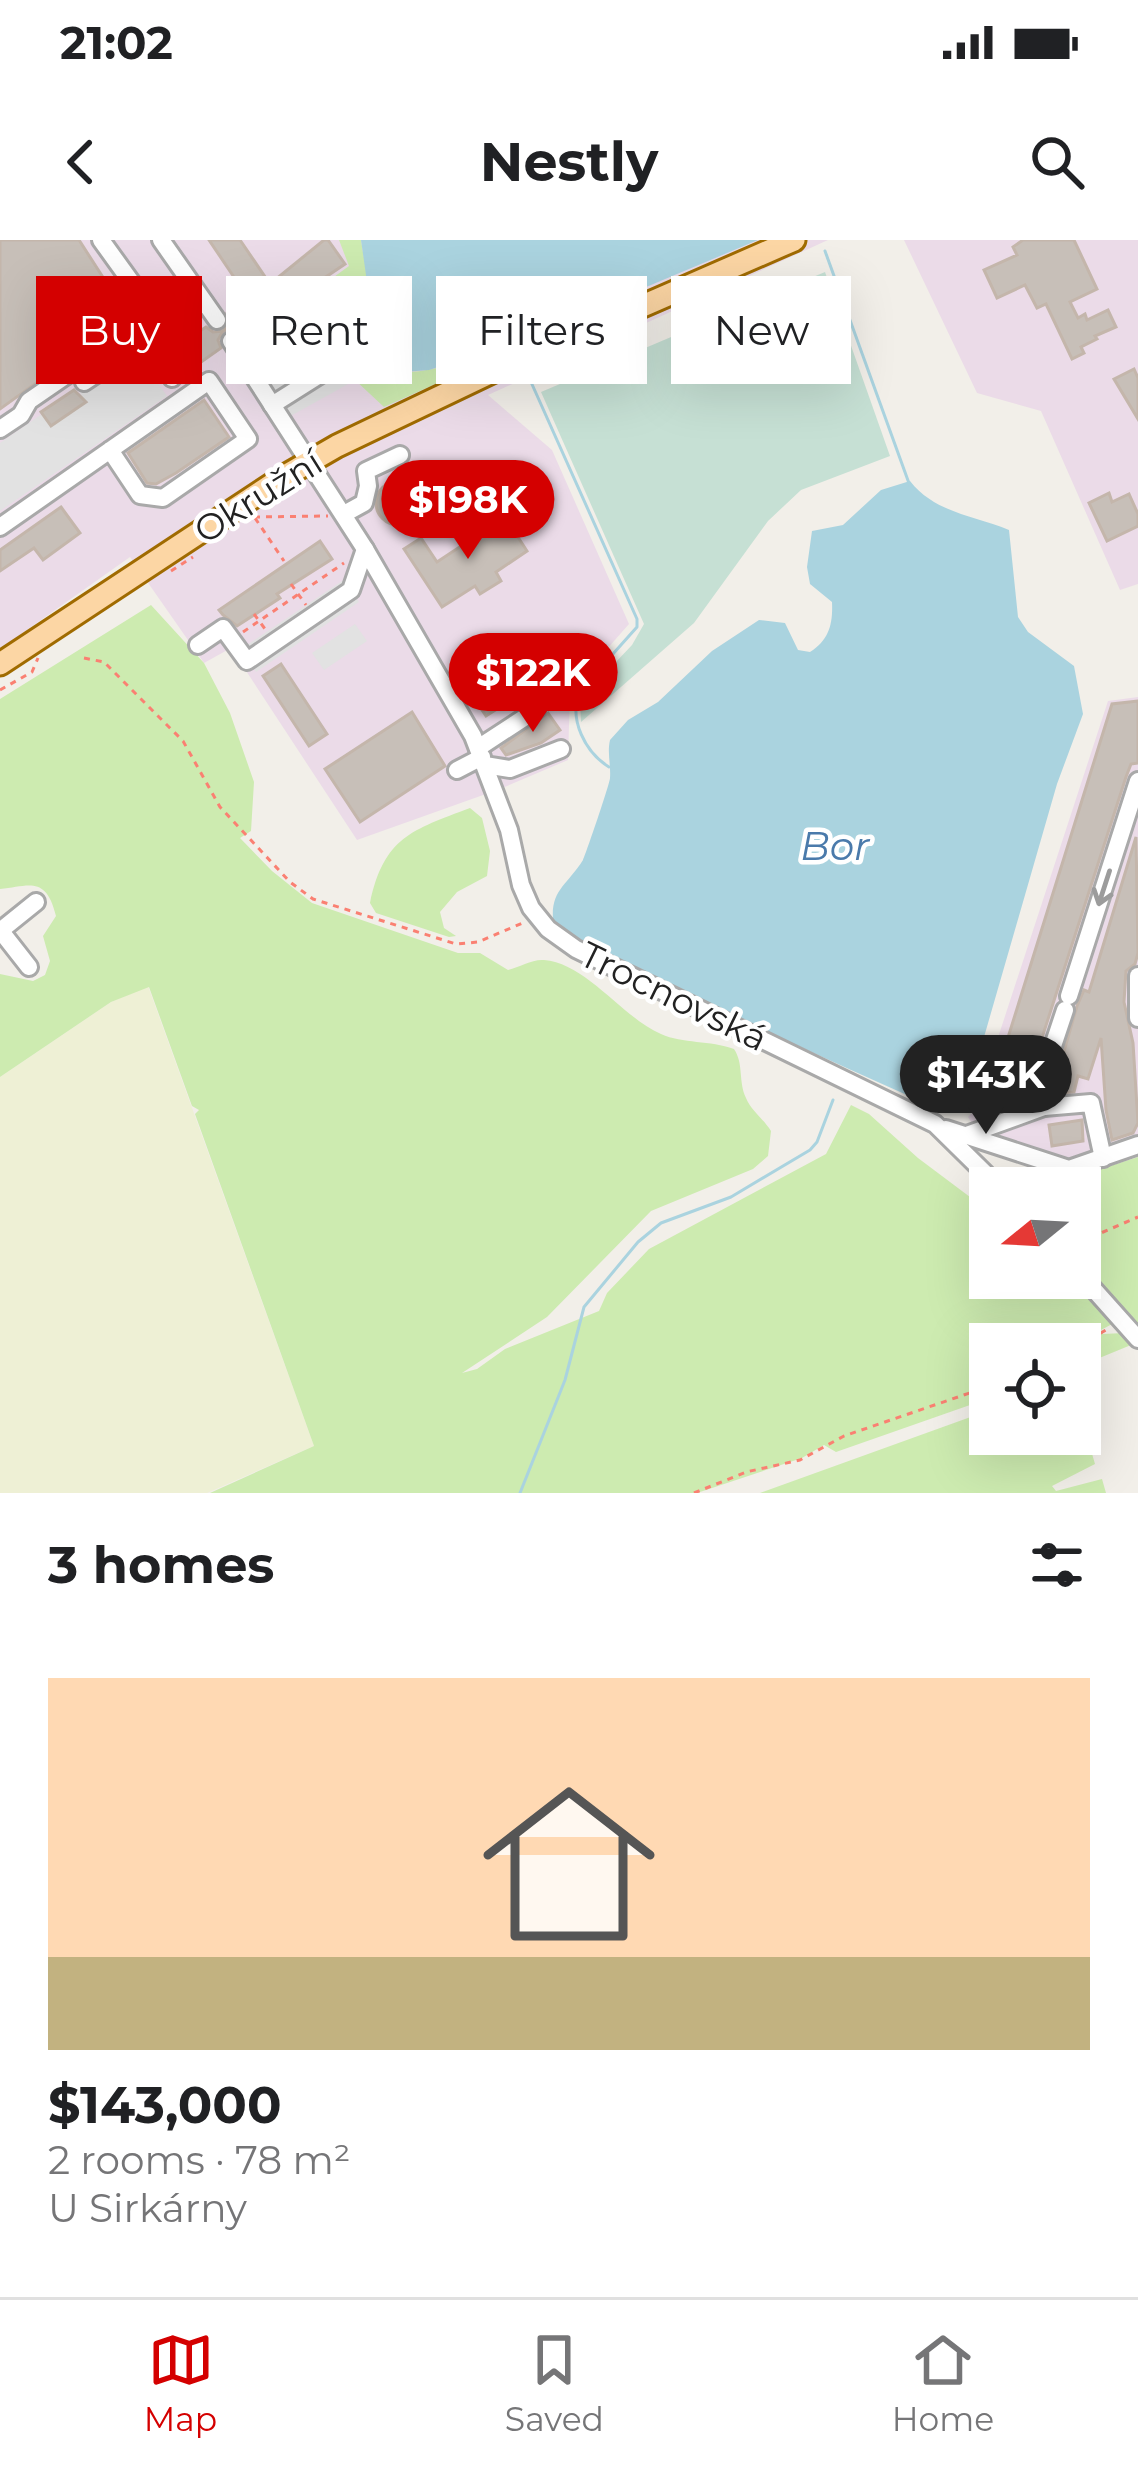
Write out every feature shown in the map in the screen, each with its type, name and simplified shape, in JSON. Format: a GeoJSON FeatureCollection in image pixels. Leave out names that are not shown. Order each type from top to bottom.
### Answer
{"type":"FeatureCollection","features":[{"type":"Feature","properties":{"kind":"main road","name":"Okružní"},"geometry":{"type":"LineString","coordinates":[[0,664],[311,461],[498,369],[794,240]]}},
{"type":"Feature","properties":{"kind":"street"},"geometry":{"type":"LineString","coordinates":[[0,429],[21,415],[28,401],[125,335],[144,313],[137,290],[101,240]]}},
{"type":"Feature","properties":{"kind":"street"},"geometry":{"type":"LineString","coordinates":[[161,240],[217,320]]}},
{"type":"Feature","properties":{"kind":"street"},"geometry":{"type":"LineString","coordinates":[[0,527],[209,380],[248,439],[163,498],[140,495],[110,450]]}},
{"type":"Feature","properties":{"kind":"street"},"geometry":{"type":"LineString","coordinates":[[259,384],[311,461],[336,515],[365,549],[482,757],[509,830],[521,885],[538,917]]}},
{"type":"Feature","properties":{"kind":"street"},"geometry":{"type":"LineString","coordinates":[[272,405],[305,384]]}},
{"type":"Feature","properties":{"kind":"street"},"geometry":{"type":"LineString","coordinates":[[336,515],[364,503],[366,471],[400,455]]}},
{"type":"Feature","properties":{"kind":"street"},"geometry":{"type":"LineString","coordinates":[[198,645],[223,628],[247,661],[351,590],[365,549]]}},
{"type":"Feature","properties":{"kind":"street"},"geometry":{"type":"LineString","coordinates":[[457,770],[482,757],[536,710],[535,701]]}},
{"type":"Feature","properties":{"kind":"street"},"geometry":{"type":"LineString","coordinates":[[482,757],[510,769],[561,749]]}},
{"type":"Feature","properties":{"kind":"street"},"geometry":{"type":"LineString","coordinates":[[1043,1108],[1047,1064],[1138,781]]}},
{"type":"Feature","properties":{"kind":"street"},"geometry":{"type":"LineString","coordinates":[[29,967],[0,930],[36,902]]}},
{"type":"Feature","properties":{"kind":"street","name":"Trocnovská"},"geometry":{"type":"LineString","coordinates":[[538,917],[576,949],[934,1124],[978,1167]]}},
{"type":"Feature","properties":{"kind":"street"},"geometry":{"type":"LineString","coordinates":[[1138,976],[1138,1018]]}},
{"type":"Feature","properties":{"kind":"street"},"geometry":{"type":"LineString","coordinates":[[961,1136],[1043,1108],[1091,1102],[1103,1158]]}},
{"type":"Feature","properties":{"kind":"street"},"geometry":{"type":"LineString","coordinates":[[934,1124],[1062,1167]]}},
{"type":"Feature","properties":{"kind":"street"},"geometry":{"type":"LineString","coordinates":[[1075,1167],[1138,1145]]}},
{"type":"Feature","properties":{"kind":"street"},"geometry":{"type":"LineString","coordinates":[[1101,1298],[1138,1340]]}},
{"type":"Feature","properties":{"kind":"path"},"geometry":{"type":"LineString","coordinates":[[284,561],[253,516],[336,515]]}},
{"type":"Feature","properties":{"kind":"path"},"geometry":{"type":"LineString","coordinates":[[231,640],[365,549]]}},
{"type":"Feature","properties":{"kind":"path"},"geometry":{"type":"LineString","coordinates":[[291,584],[314,616]]}},
{"type":"Feature","properties":{"kind":"path"},"geometry":{"type":"LineString","coordinates":[[84,658],[104,662],[183,741],[220,807],[290,882],[313,899],[456,944],[478,942],[538,917]]}},
{"type":"Feature","properties":{"kind":"path"},"geometry":{"type":"LineString","coordinates":[[1101,1233],[1138,1217]]}},
{"type":"Feature","properties":{"kind":"path"},"geometry":{"type":"LineString","coordinates":[[694,1493],[746,1472],[800,1460],[844,1436],[969,1393]]}},
{"type":"Feature","properties":{"kind":"shaded area"},"geometry":{"type":"Polygon","coordinates":[[[0,240],[828,240],[749,276],[671,276],[671,312],[647,323],[647,276],[436,276],[436,384],[512,384],[488,395],[552,450],[629,624],[570,691],[568,760],[357,840],[231,648],[204,663],[130,557],[0,649],[0,240]]]}},
{"type":"Feature","properties":{"kind":"shaded area"},"geometry":{"type":"Polygon","coordinates":[[[904,240],[1138,240],[1138,584],[1120,590],[1041,411],[977,393],[904,240]]]}},
{"type":"Feature","properties":{"kind":"shaded area"},"geometry":{"type":"Polygon","coordinates":[[[76,384],[158,384],[167,396],[0,511],[0,443],[42,414],[51,426],[85,402],[76,384]]]}},
{"type":"Feature","properties":{"kind":"shaded area"},"geometry":{"type":"Polygon","coordinates":[[[267,384],[348,384],[287,418],[267,384]]]}},
{"type":"Feature","properties":{"kind":"shaded area"},"geometry":{"type":"Polygon","coordinates":[[[345,579],[359,602],[256,672],[241,649],[345,579]]]}},
{"type":"Feature","properties":{"kind":"shaded area"},"geometry":{"type":"Polygon","coordinates":[[[355,624],[367,641],[324,670],[312,653],[355,624]]]}},
{"type":"Feature","properties":{"kind":"shaded area"},"geometry":{"type":"Polygon","coordinates":[[[1138,697],[1138,1138],[1070,1162],[982,1138],[968,1117],[974,1111],[1108,701],[1138,697]]]}},
{"type":"Feature","properties":{"kind":"green space"},"geometry":{"type":"Polygon","coordinates":[[[339,240],[361,240],[367,276],[335,276],[349,266],[339,240]]]}},
{"type":"Feature","properties":{"kind":"green space"},"geometry":{"type":"Polygon","coordinates":[[[671,337],[671,384],[851,384],[851,346],[890,456],[801,490],[768,521],[694,623],[581,722],[580,700],[632,645],[644,624],[541,392],[560,384],[647,384],[647,347],[671,337]]]}},
{"type":"Feature","properties":{"kind":"green space"},"geometry":{"type":"Polygon","coordinates":[[[436,368],[436,384],[384,407],[359,384],[412,384],[412,372],[436,368]]]}},
{"type":"Feature","properties":{"kind":"green space"},"geometry":{"type":"Polygon","coordinates":[[[151,605],[204,663],[230,713],[254,782],[251,831],[240,838],[312,903],[458,953],[480,953],[508,970],[540,960],[560,963],[661,1034],[734,1049],[746,1098],[771,1131],[768,1156],[753,1169],[651,1211],[547,1317],[462,1373],[477,1369],[505,1349],[599,1311],[607,1293],[649,1249],[826,1154],[851,1105],[869,1114],[969,1196],[969,1299],[1093,1299],[1114,1323],[1101,1330],[1101,1323],[969,1323],[969,1405],[836,1452],[824,1445],[802,1458],[697,1493],[210,1493],[314,1446],[195,1114],[199,1110],[192,1106],[149,987],[111,1002],[0,1077],[0,974],[33,981],[45,975],[50,961],[43,936],[56,916],[42,889],[28,885],[0,889],[0,699],[151,605]]]}},
{"type":"Feature","properties":{"kind":"green space"},"geometry":{"type":"Polygon","coordinates":[[[470,808],[482,818],[490,851],[487,876],[457,892],[440,912],[444,928],[456,936],[376,913],[370,903],[392,850],[417,830],[470,808]]]}},
{"type":"Feature","properties":{"kind":"green space"},"geometry":{"type":"Polygon","coordinates":[[[148,986],[314,1446],[207,1493],[0,1493],[0,1077],[111,1002],[148,986]]]}},
{"type":"Feature","properties":{"kind":"green space"},"geometry":{"type":"Polygon","coordinates":[[[1138,1157],[1138,1327],[1101,1286],[1101,1169],[1138,1157]]]}},
{"type":"Feature","properties":{"kind":"green space"},"geometry":{"type":"Polygon","coordinates":[[[1101,1330],[1103,1334],[1124,1333],[1131,1345],[1101,1357],[1101,1330]]]}},
{"type":"Feature","properties":{"kind":"green space"},"geometry":{"type":"Polygon","coordinates":[[[969,1418],[969,1455],[1092,1455],[1095,1464],[1052,1486],[1056,1491],[1102,1479],[1106,1493],[760,1493],[969,1418]]]}},
{"type":"Feature","properties":{"kind":"water"},"geometry":{"type":"Polygon","coordinates":[[[361,240],[758,240],[647,287],[647,276],[436,276],[436,368],[429,370],[412,371],[412,276],[366,276],[361,240]]]}},
{"type":"Feature","properties":{"kind":"water","name":"Bor"},"geometry":{"type":"Polygon","coordinates":[[[910,481],[943,507],[1009,530],[1018,617],[1028,632],[1074,666],[1083,714],[1057,784],[982,1044],[938,1109],[601,951],[554,927],[553,915],[560,890],[583,860],[602,805],[610,778],[610,740],[712,651],[759,620],[785,623],[798,650],[810,652],[822,642],[832,617],[832,602],[810,584],[807,567],[812,531],[843,525],[881,490],[910,481]]]}},
{"type":"Feature","properties":{"kind":"building"},"geometry":{"type":"Polygon","coordinates":[[[0,240],[79,240],[102,276],[36,276],[36,383],[0,409],[0,240]]]}},
{"type":"Feature","properties":{"kind":"building"},"geometry":{"type":"Polygon","coordinates":[[[209,240],[240,240],[265,276],[233,276],[209,240]]]}},
{"type":"Feature","properties":{"kind":"building"},"geometry":{"type":"Polygon","coordinates":[[[324,240],[345,264],[327,276],[280,276],[324,240]]]}},
{"type":"Feature","properties":{"kind":"building"},"geometry":{"type":"Polygon","coordinates":[[[1023,240],[1074,240],[1097,289],[1070,302],[1078,318],[1085,314],[1087,320],[1108,310],[1116,327],[1095,336],[1081,347],[1084,353],[1072,359],[1046,304],[1037,308],[1025,285],[997,298],[984,270],[1017,255],[1013,247],[1023,240]]]}},
{"type":"Feature","properties":{"kind":"building"},"geometry":{"type":"Polygon","coordinates":[[[202,330],[223,331],[218,340],[221,348],[202,361],[202,330]]]}},
{"type":"Feature","properties":{"kind":"building"},"geometry":{"type":"Polygon","coordinates":[[[1134,369],[1138,378],[1138,419],[1114,379],[1134,369]]]}},
{"type":"Feature","properties":{"kind":"building"},"geometry":{"type":"Polygon","coordinates":[[[74,390],[86,402],[51,426],[41,412],[74,390]]]}},
{"type":"Feature","properties":{"kind":"building"},"geometry":{"type":"Polygon","coordinates":[[[204,400],[229,437],[176,473],[156,484],[147,483],[128,453],[204,400]]]}},
{"type":"Feature","properties":{"kind":"building"},"geometry":{"type":"Polygon","coordinates":[[[398,481],[414,487],[420,503],[414,519],[398,525],[382,519],[376,503],[382,487],[398,481]]]}},
{"type":"Feature","properties":{"kind":"building"},"geometry":{"type":"Polygon","coordinates":[[[1109,493],[1112,502],[1129,494],[1138,526],[1107,541],[1089,503],[1109,493]]]}},
{"type":"Feature","properties":{"kind":"building"},"geometry":{"type":"Polygon","coordinates":[[[61,507],[80,533],[43,560],[34,548],[0,571],[0,550],[61,507]]]}},
{"type":"Feature","properties":{"kind":"building"},"geometry":{"type":"Polygon","coordinates":[[[505,517],[527,551],[496,572],[501,581],[480,594],[475,586],[442,607],[404,549],[421,538],[437,562],[505,517]]]}},
{"type":"Feature","properties":{"kind":"building"},"geometry":{"type":"Polygon","coordinates":[[[320,541],[332,559],[277,594],[280,598],[237,626],[219,610],[320,541]]]}},
{"type":"Feature","properties":{"kind":"building"},"geometry":{"type":"Polygon","coordinates":[[[529,656],[549,686],[542,691],[536,684],[486,716],[474,698],[529,656]]]}},
{"type":"Feature","properties":{"kind":"building"},"geometry":{"type":"Polygon","coordinates":[[[281,664],[327,734],[309,746],[263,676],[281,664]]]}},
{"type":"Feature","properties":{"kind":"building"},"geometry":{"type":"Polygon","coordinates":[[[1138,701],[1138,763],[1131,764],[1126,777],[1028,1093],[1019,1090],[1022,1101],[1005,1107],[996,1076],[1112,704],[1138,701]]]}},
{"type":"Feature","properties":{"kind":"building"},"geometry":{"type":"Polygon","coordinates":[[[412,712],[445,766],[360,822],[325,769],[412,712]]]}},
{"type":"Feature","properties":{"kind":"building"},"geometry":{"type":"Polygon","coordinates":[[[548,713],[560,730],[541,743],[506,755],[501,748],[548,713]]]}},
{"type":"Feature","properties":{"kind":"building"},"geometry":{"type":"Polygon","coordinates":[[[1136,837],[1138,953],[1135,964],[1126,971],[1124,1002],[1133,1043],[1138,1123],[1133,1133],[1112,1140],[1101,1038],[1088,1079],[1078,1076],[1074,1092],[1057,1093],[1056,1079],[1077,1006],[1084,990],[1089,992],[1136,837]]]}},
{"type":"Feature","properties":{"kind":"building"},"geometry":{"type":"Polygon","coordinates":[[[1082,1120],[1083,1141],[1052,1146],[1049,1125],[1082,1120]]]}},
{"type":"Feature","properties":{"kind":"waterway"},"geometry":{"type":"LineString","coordinates":[[825,251],[910,486]]}},
{"type":"Feature","properties":{"kind":"waterway"},"geometry":{"type":"LineString","coordinates":[[532,384],[637,619],[637,627],[579,692],[576,703],[581,734],[609,767]]}},
{"type":"Feature","properties":{"kind":"waterway"},"geometry":{"type":"LineString","coordinates":[[520,1493],[565,1380],[584,1307],[638,1242],[661,1223],[731,1197],[810,1150],[833,1100]]}}]}
